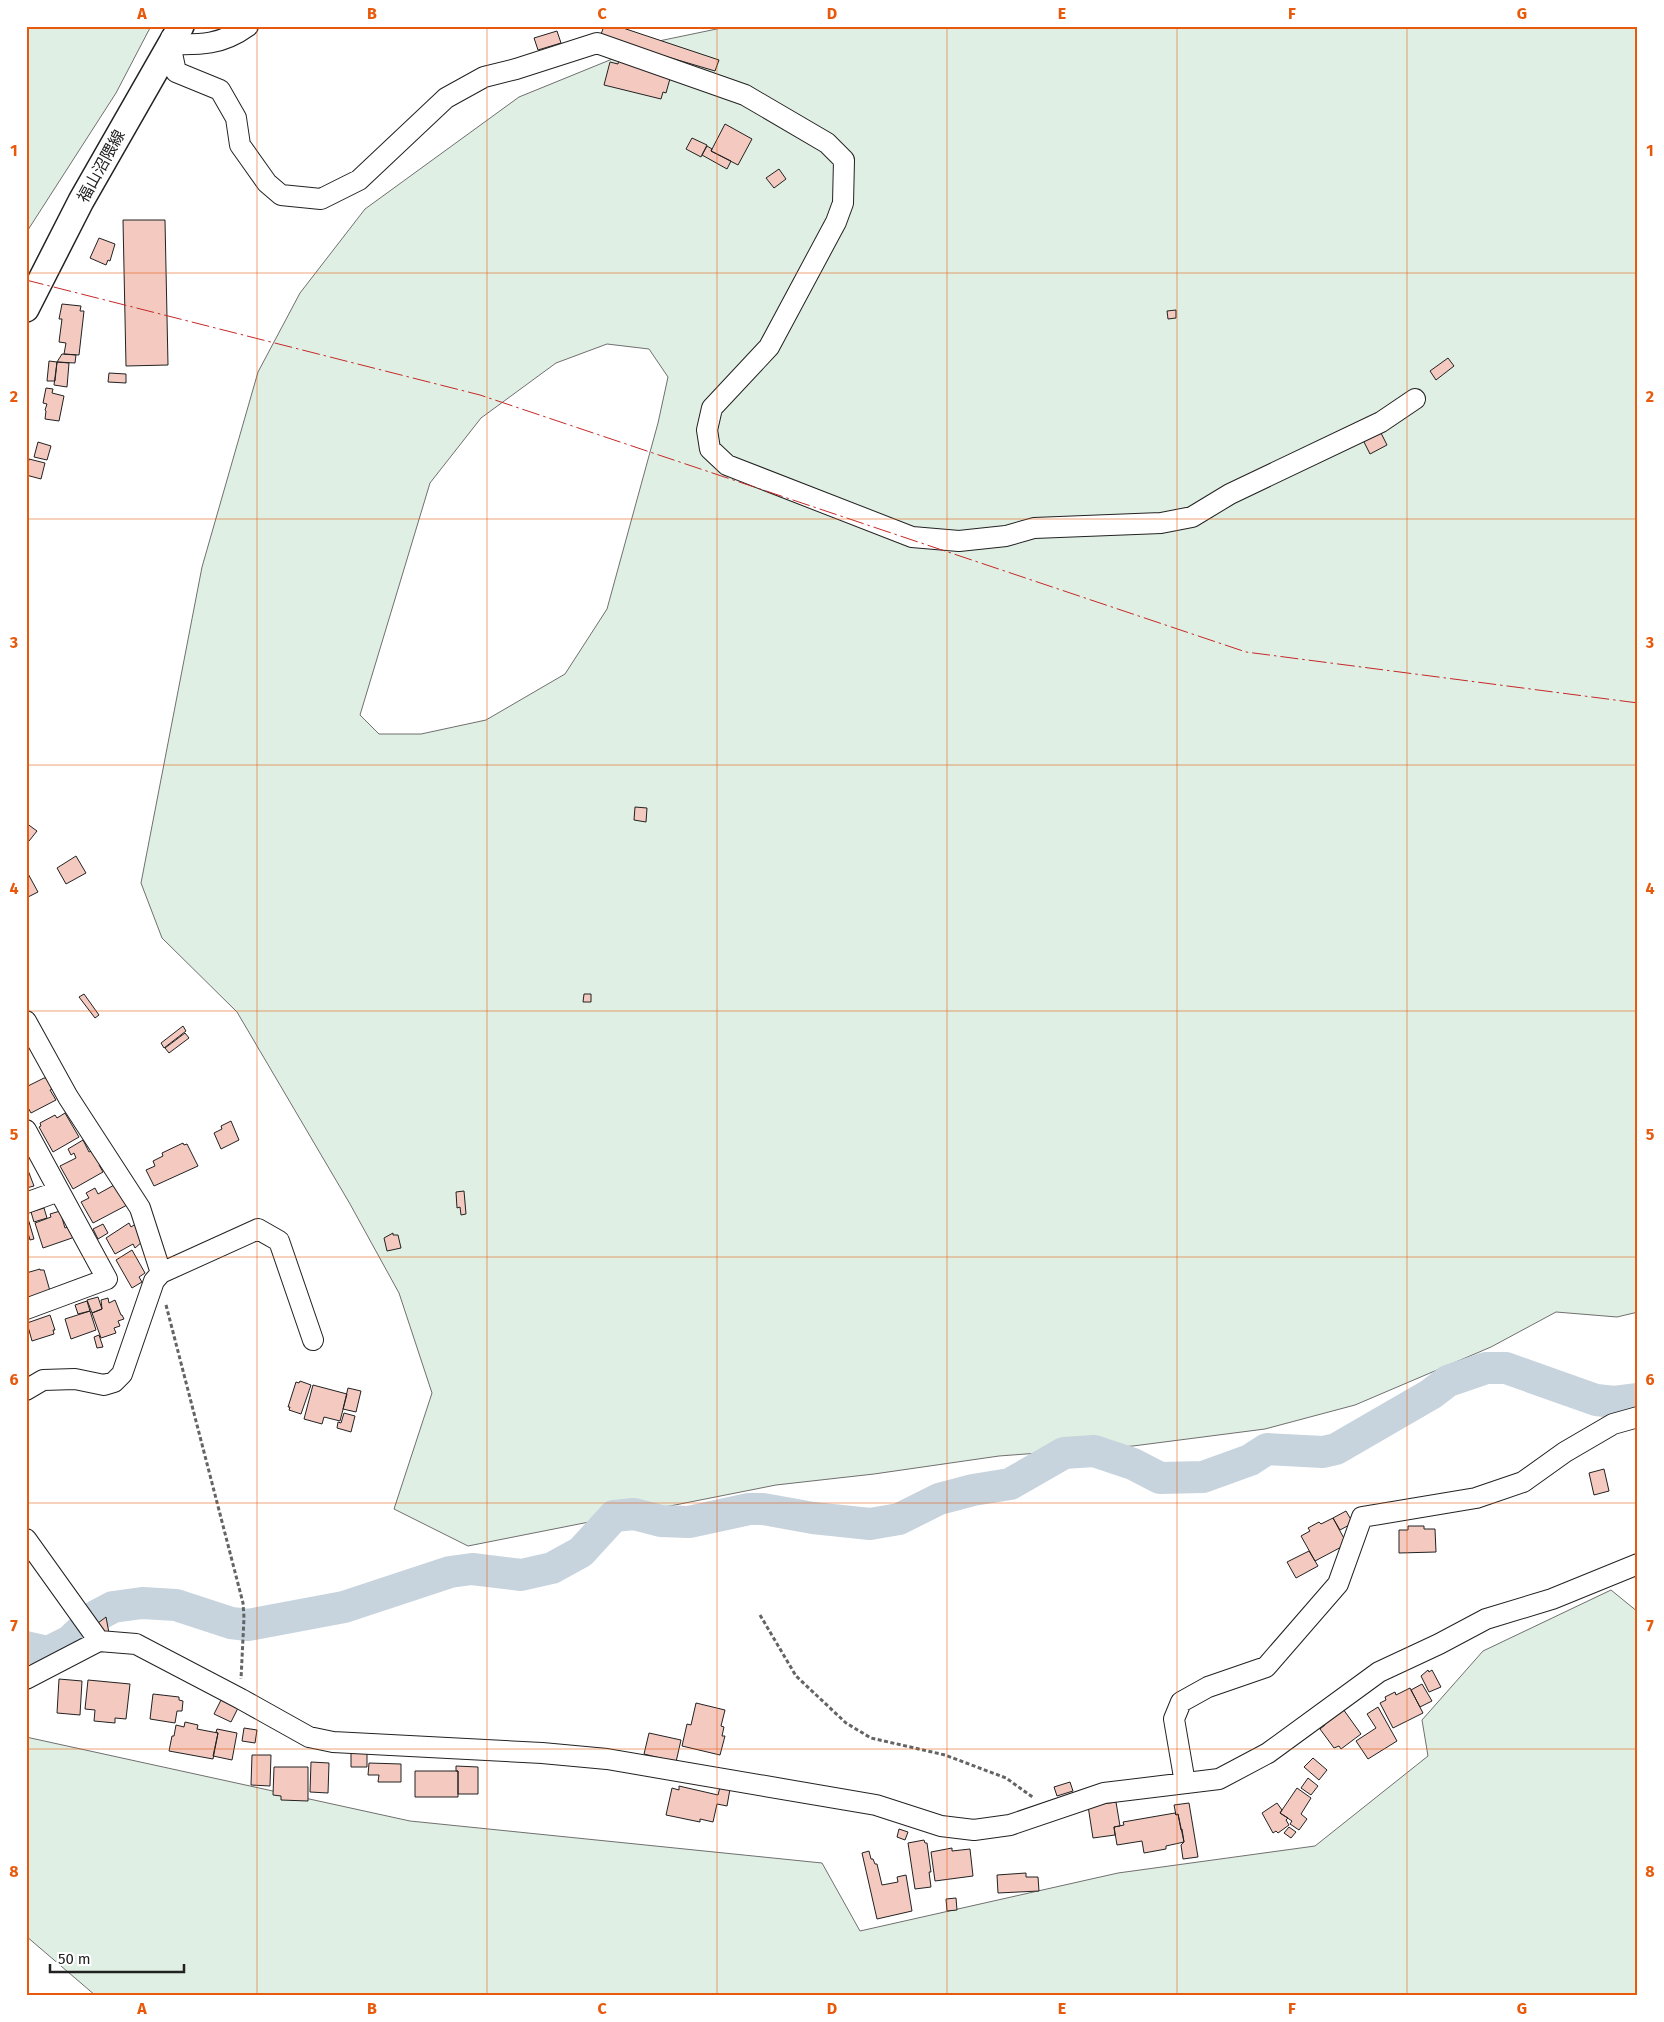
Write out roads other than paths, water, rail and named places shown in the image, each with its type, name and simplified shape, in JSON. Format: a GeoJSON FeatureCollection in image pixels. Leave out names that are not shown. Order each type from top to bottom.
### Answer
{"type":"FeatureCollection","features":[{"type":"Feature","properties":{"kind":"main road","name":"福山沼隈線"},"geometry":{"type":"LineString","coordinates":[[26,309],[81,201],[174,32]]}},
{"type":"Feature","properties":{"kind":"street"},"geometry":{"type":"LineString","coordinates":[[248,26],[238,34],[203,45],[174,32],[176,72],[220,90],[236,118],[240,145],[268,184],[280,195],[321,199],[359,180],[446,98],[484,77],[516,69],[597,43],[745,94],[827,143],[844,160],[843,203],[836,222],[769,347],[712,408],[707,430],[710,449],[728,465],[912,537],[959,541],[1006,536],[1034,528],[1161,523],[1192,517],[1230,494],[1381,422],[1415,399]]}},
{"type":"Feature","properties":{"kind":"street"},"geometry":{"type":"LineString","coordinates":[[26,1021],[68,1097],[140,1208],[161,1273]]}},
{"type":"Feature","properties":{"kind":"street"},"geometry":{"type":"LineString","coordinates":[[26,1130],[107,1279],[26,1309]]}},
{"type":"Feature","properties":{"kind":"street"},"geometry":{"type":"LineString","coordinates":[[26,1203],[59,1191]]}},
{"type":"Feature","properties":{"kind":"street"},"geometry":{"type":"LineString","coordinates":[[26,1390],[43,1380],[75,1379],[104,1385],[114,1382],[122,1374],[154,1281],[161,1273],[258,1229],[279,1242],[313,1340]]}},
{"type":"Feature","properties":{"kind":"street"},"geometry":{"type":"LineString","coordinates":[[1184,1783],[1174,1719],[1181,1702],[1208,1687],[1266,1668],[1338,1584],[1362,1517],[1476,1498],[1522,1482],[1565,1452],[1613,1424],[1638,1417]]}},
{"type":"Feature","properties":{"kind":"street"},"geometry":{"type":"LineString","coordinates":[[26,1539],[92,1630],[136,1644],[240,1698],[309,1737],[333,1742],[542,1753],[607,1760],[876,1805],[941,1826],[974,1830],[1010,1825],[1104,1793],[1220,1779],[1268,1753],[1380,1672],[1439,1644],[1486,1618],[1552,1599],[1638,1564]]}},
{"type":"Feature","properties":{"kind":"street"},"geometry":{"type":"LineString","coordinates":[[26,1678],[92,1630]]}},
{"type":"Feature","properties":{"kind":"waterway"},"geometry":{"type":"LineString","coordinates":[[26,1647],[48,1652],[70,1641],[96,1616],[113,1607],[142,1603],[176,1605],[231,1623],[248,1625],[344,1607],[450,1572],[472,1569],[521,1575],[552,1568],[581,1552],[614,1516],[634,1514],[661,1521],[689,1522],[749,1509],[763,1509],[813,1518],[870,1524],[899,1519],[939,1499],[973,1490],[1010,1484],[1064,1453],[1094,1451],[1133,1464],[1160,1478],[1203,1477],[1250,1460],[1267,1449],[1323,1452],[1336,1449],[1431,1394],[1448,1381],[1486,1368],[1506,1368],[1596,1400],[1614,1402],[1638,1399]]}}]}
